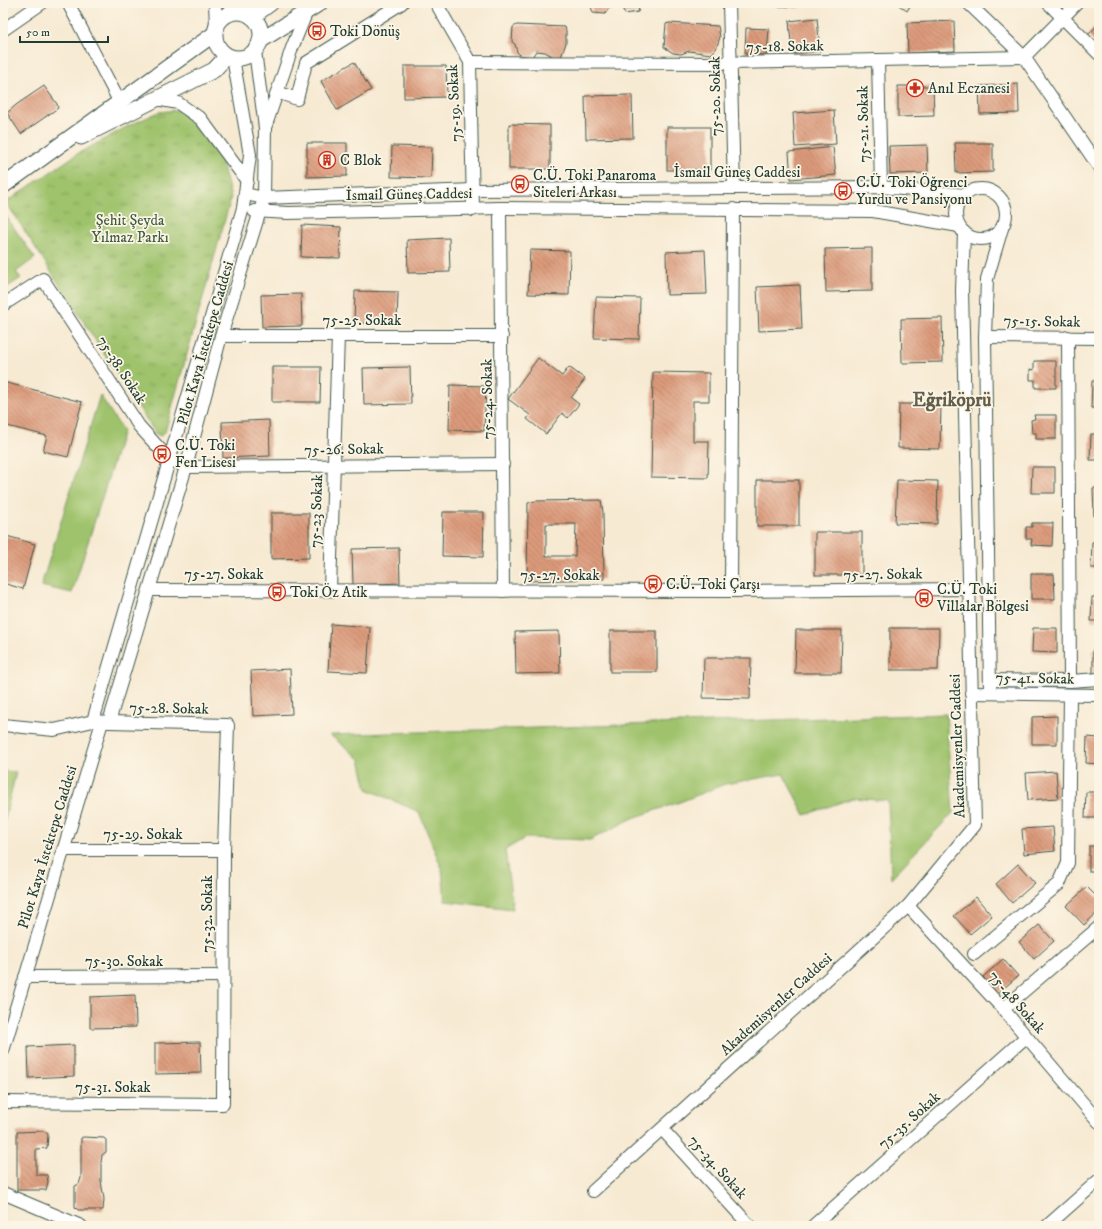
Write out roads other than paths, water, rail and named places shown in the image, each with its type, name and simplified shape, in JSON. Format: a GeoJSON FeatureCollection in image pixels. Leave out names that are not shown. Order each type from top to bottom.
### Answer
{"type":"FeatureCollection","features":[{"type":"Feature","properties":{"kind":"main road"},"geometry":{"type":"LineString","coordinates":[[3,186],[215,30],[225,16],[231,13],[248,11],[271,3]]}},
{"type":"Feature","properties":{"kind":"main road"},"geometry":{"type":"LineString","coordinates":[[47,155],[214,70],[230,57],[245,57],[313,7]]}},
{"type":"Feature","properties":{"kind":"main road"},"geometry":{"type":"LineString","coordinates":[[248,11],[260,28],[258,46]]}},
{"type":"Feature","properties":{"kind":"main road"},"geometry":{"type":"LineString","coordinates":[[215,30],[218,47],[230,57]]}},
{"type":"Feature","properties":{"kind":"street"},"geometry":{"type":"LineString","coordinates":[[3,30],[42,3]]}},
{"type":"Feature","properties":{"kind":"street"},"geometry":{"type":"LineString","coordinates":[[68,3],[119,101]]}},
{"type":"Feature","properties":{"kind":"street"},"geometry":{"type":"LineString","coordinates":[[215,3],[215,30]]}},
{"type":"Feature","properties":{"kind":"street"},"geometry":{"type":"LineString","coordinates":[[277,92],[297,99],[306,63],[402,3]]}},
{"type":"Feature","properties":{"kind":"street","name":"75-19. Sokak"},"geometry":{"type":"LineString","coordinates":[[436,3],[470,62],[474,190],[473,210]]}},
{"type":"Feature","properties":{"kind":"street","name":"75-20. Sokak"},"geometry":{"type":"LineString","coordinates":[[729,3],[734,188]]}},
{"type":"Feature","properties":{"kind":"street"},"geometry":{"type":"LineString","coordinates":[[968,3],[1024,57],[1099,167]]}},
{"type":"Feature","properties":{"kind":"street"},"geometry":{"type":"LineString","coordinates":[[1048,3],[1099,54]]}},
{"type":"Feature","properties":{"kind":"street"},"geometry":{"type":"LineString","coordinates":[[1024,57],[1077,3]]}},
{"type":"Feature","properties":{"kind":"street"},"geometry":{"type":"LineString","coordinates":[[265,128],[277,92],[313,7]]}},
{"type":"Feature","properties":{"kind":"street","name":"Pilot Kaya İstektepe Caddesi"},"geometry":{"type":"LineString","coordinates":[[101,722],[150,590],[222,336],[264,198],[265,128],[258,46]]}},
{"type":"Feature","properties":{"kind":"street","name":"Pilot Kaya İstektepe Caddesi"},"geometry":{"type":"LineString","coordinates":[[3,1051],[101,722],[168,458],[243,208],[250,155],[230,57]]}},
{"type":"Feature","properties":{"kind":"street","name":"75-18. Sokak"},"geometry":{"type":"LineString","coordinates":[[470,62],[730,63],[1024,57]]}},
{"type":"Feature","properties":{"kind":"street","name":"75-21. Sokak"},"geometry":{"type":"LineString","coordinates":[[878,60],[881,187]]}},
{"type":"Feature","properties":{"kind":"street"},"geometry":{"type":"LineString","coordinates":[[156,99],[178,103],[201,119],[247,181]]}},
{"type":"Feature","properties":{"kind":"street","name":"İsmail Güneş Caddesi"},"geometry":{"type":"LineString","coordinates":[[245,194],[264,198],[474,190],[881,187],[966,195]]}},
{"type":"Feature","properties":{"kind":"street"},"geometry":{"type":"LineString","coordinates":[[990,693],[985,337],[986,279],[1003,225],[1006,210],[998,196],[990,191],[974,191],[966,195],[960,201],[956,218],[961,229],[970,237],[985,239],[993,236],[1003,225]]}},
{"type":"Feature","properties":{"kind":"street","name":"İsmail Güneş Caddesi"},"geometry":{"type":"LineString","coordinates":[[243,208],[260,212],[473,210],[500,208],[873,211],[961,229]]}},
{"type":"Feature","properties":{"kind":"street","name":"75-24. Sokak"},"geometry":{"type":"LineString","coordinates":[[500,208],[503,591]]}},
{"type":"Feature","properties":{"kind":"street"},"geometry":{"type":"LineString","coordinates":[[731,591],[733,209]]}},
{"type":"Feature","properties":{"kind":"street","name":"Akademisyenler Caddesi"},"geometry":{"type":"LineString","coordinates":[[593,1191],[908,906],[975,825],[961,229]]}},
{"type":"Feature","properties":{"kind":"street","name":"75-38. Sokak"},"geometry":{"type":"LineString","coordinates":[[3,305],[43,279],[139,426],[168,458],[186,467]]}},
{"type":"Feature","properties":{"kind":"street","name":"75-25. Sokak"},"geometry":{"type":"LineString","coordinates":[[222,336],[502,336]]}},
{"type":"Feature","properties":{"kind":"street","name":"75-23 Sokak"},"geometry":{"type":"LineString","coordinates":[[330,590],[338,336]]}},
{"type":"Feature","properties":{"kind":"street","name":"75-15. Sokak"},"geometry":{"type":"LineString","coordinates":[[985,337],[1099,338]]}},
{"type":"Feature","properties":{"kind":"street"},"geometry":{"type":"LineString","coordinates":[[1068,338],[1070,681]]}},
{"type":"Feature","properties":{"kind":"street","name":"75-26. Sokak"},"geometry":{"type":"LineString","coordinates":[[186,467],[503,464]]}},
{"type":"Feature","properties":{"kind":"street","name":"75-27. Sokak"},"geometry":{"type":"LineString","coordinates":[[150,590],[731,591],[969,589]]}},
{"type":"Feature","properties":{"kind":"street","name":"75-41. Sokak"},"geometry":{"type":"LineString","coordinates":[[990,680],[1099,680]]}},
{"type":"Feature","properties":{"kind":"street","name":"75-41. Sokak"},"geometry":{"type":"LineString","coordinates":[[971,693],[1099,695]]}},
{"type":"Feature","properties":{"kind":"street"},"geometry":{"type":"LineString","coordinates":[[974,954],[1059,884],[1068,863],[1070,695]]}},
{"type":"Feature","properties":{"kind":"street","name":"75-28. Sokak"},"geometry":{"type":"LineString","coordinates":[[3,725],[54,730],[101,722],[228,725]]}},
{"type":"Feature","properties":{"kind":"street","name":"75-32. Sokak"},"geometry":{"type":"LineString","coordinates":[[222,1104],[224,850],[228,725]]}},
{"type":"Feature","properties":{"kind":"street","name":"75-29. Sokak"},"geometry":{"type":"LineString","coordinates":[[63,850],[224,850]]}},
{"type":"Feature","properties":{"kind":"street","name":"75-48 Sokak"},"geometry":{"type":"LineString","coordinates":[[908,906],[1003,1009],[1099,1122]]}},
{"type":"Feature","properties":{"kind":"street"},"geometry":{"type":"LineString","coordinates":[[1003,1009],[1099,927]]}},
{"type":"Feature","properties":{"kind":"street","name":"75-30. Sokak"},"geometry":{"type":"LineString","coordinates":[[25,977],[223,976]]}},
{"type":"Feature","properties":{"kind":"street","name":"75-35. Sokak"},"geometry":{"type":"LineString","coordinates":[[813,1226],[1026,1037]]}},
{"type":"Feature","properties":{"kind":"street","name":"75-31. Sokak"},"geometry":{"type":"LineString","coordinates":[[3,1102],[222,1104]]}},
{"type":"Feature","properties":{"kind":"street","name":"75-34. Sokak"},"geometry":{"type":"LineString","coordinates":[[662,1129],[750,1226]]}},
{"type":"Feature","properties":{"kind":"street"},"geometry":{"type":"LineString","coordinates":[[1047,1226],[1099,1180]]}},
{"type":"Feature","properties":{"kind":"street"},"geometry":{"type":"LineString","coordinates":[[3,1194],[81,1226]]}},
{"type":"Feature","properties":{"kind":"place","name":"Toki Dönüş"},"geometry":{"type":"Point","coordinates":[317,31]}},
{"type":"Feature","properties":{"kind":"place","name":"Anıl Eczanesi"},"geometry":{"type":"Point","coordinates":[915,88]}},
{"type":"Feature","properties":{"kind":"place","name":"C Blok"},"geometry":{"type":"Point","coordinates":[327,160]}},
{"type":"Feature","properties":{"kind":"place","name":"C.Ü. Toki Panaroma Siteleri Arkası"},"geometry":{"type":"Point","coordinates":[520,184]}},
{"type":"Feature","properties":{"kind":"place","name":"C.Ü. Toki Öğrenci Yurdu ve Pansiyonu"},"geometry":{"type":"Point","coordinates":[843,191]}},
{"type":"Feature","properties":{"kind":"place","name":"C.Ü. Toki Fen Lisesi"},"geometry":{"type":"Point","coordinates":[162,454]}},
{"type":"Feature","properties":{"kind":"place","name":"C.Ü. Toki Çarşı"},"geometry":{"type":"Point","coordinates":[653,584]}},
{"type":"Feature","properties":{"kind":"place","name":"Toki Öz Atik"},"geometry":{"type":"Point","coordinates":[277,592]}},
{"type":"Feature","properties":{"kind":"place","name":"C.Ü. Toki Villalar Bölgesi"},"geometry":{"type":"Point","coordinates":[924,598]}},
{"type":"Feature","properties":{"kind":"district","name":"Eğriköprü"},"geometry":{"type":"Point","coordinates":[952,399]}},
{"type":"Feature","properties":{"kind":"park label","name":"Şehit Şeyda Yılmaz Parkı"},"geometry":{"type":"Point","coordinates":[130,228]}}]}
